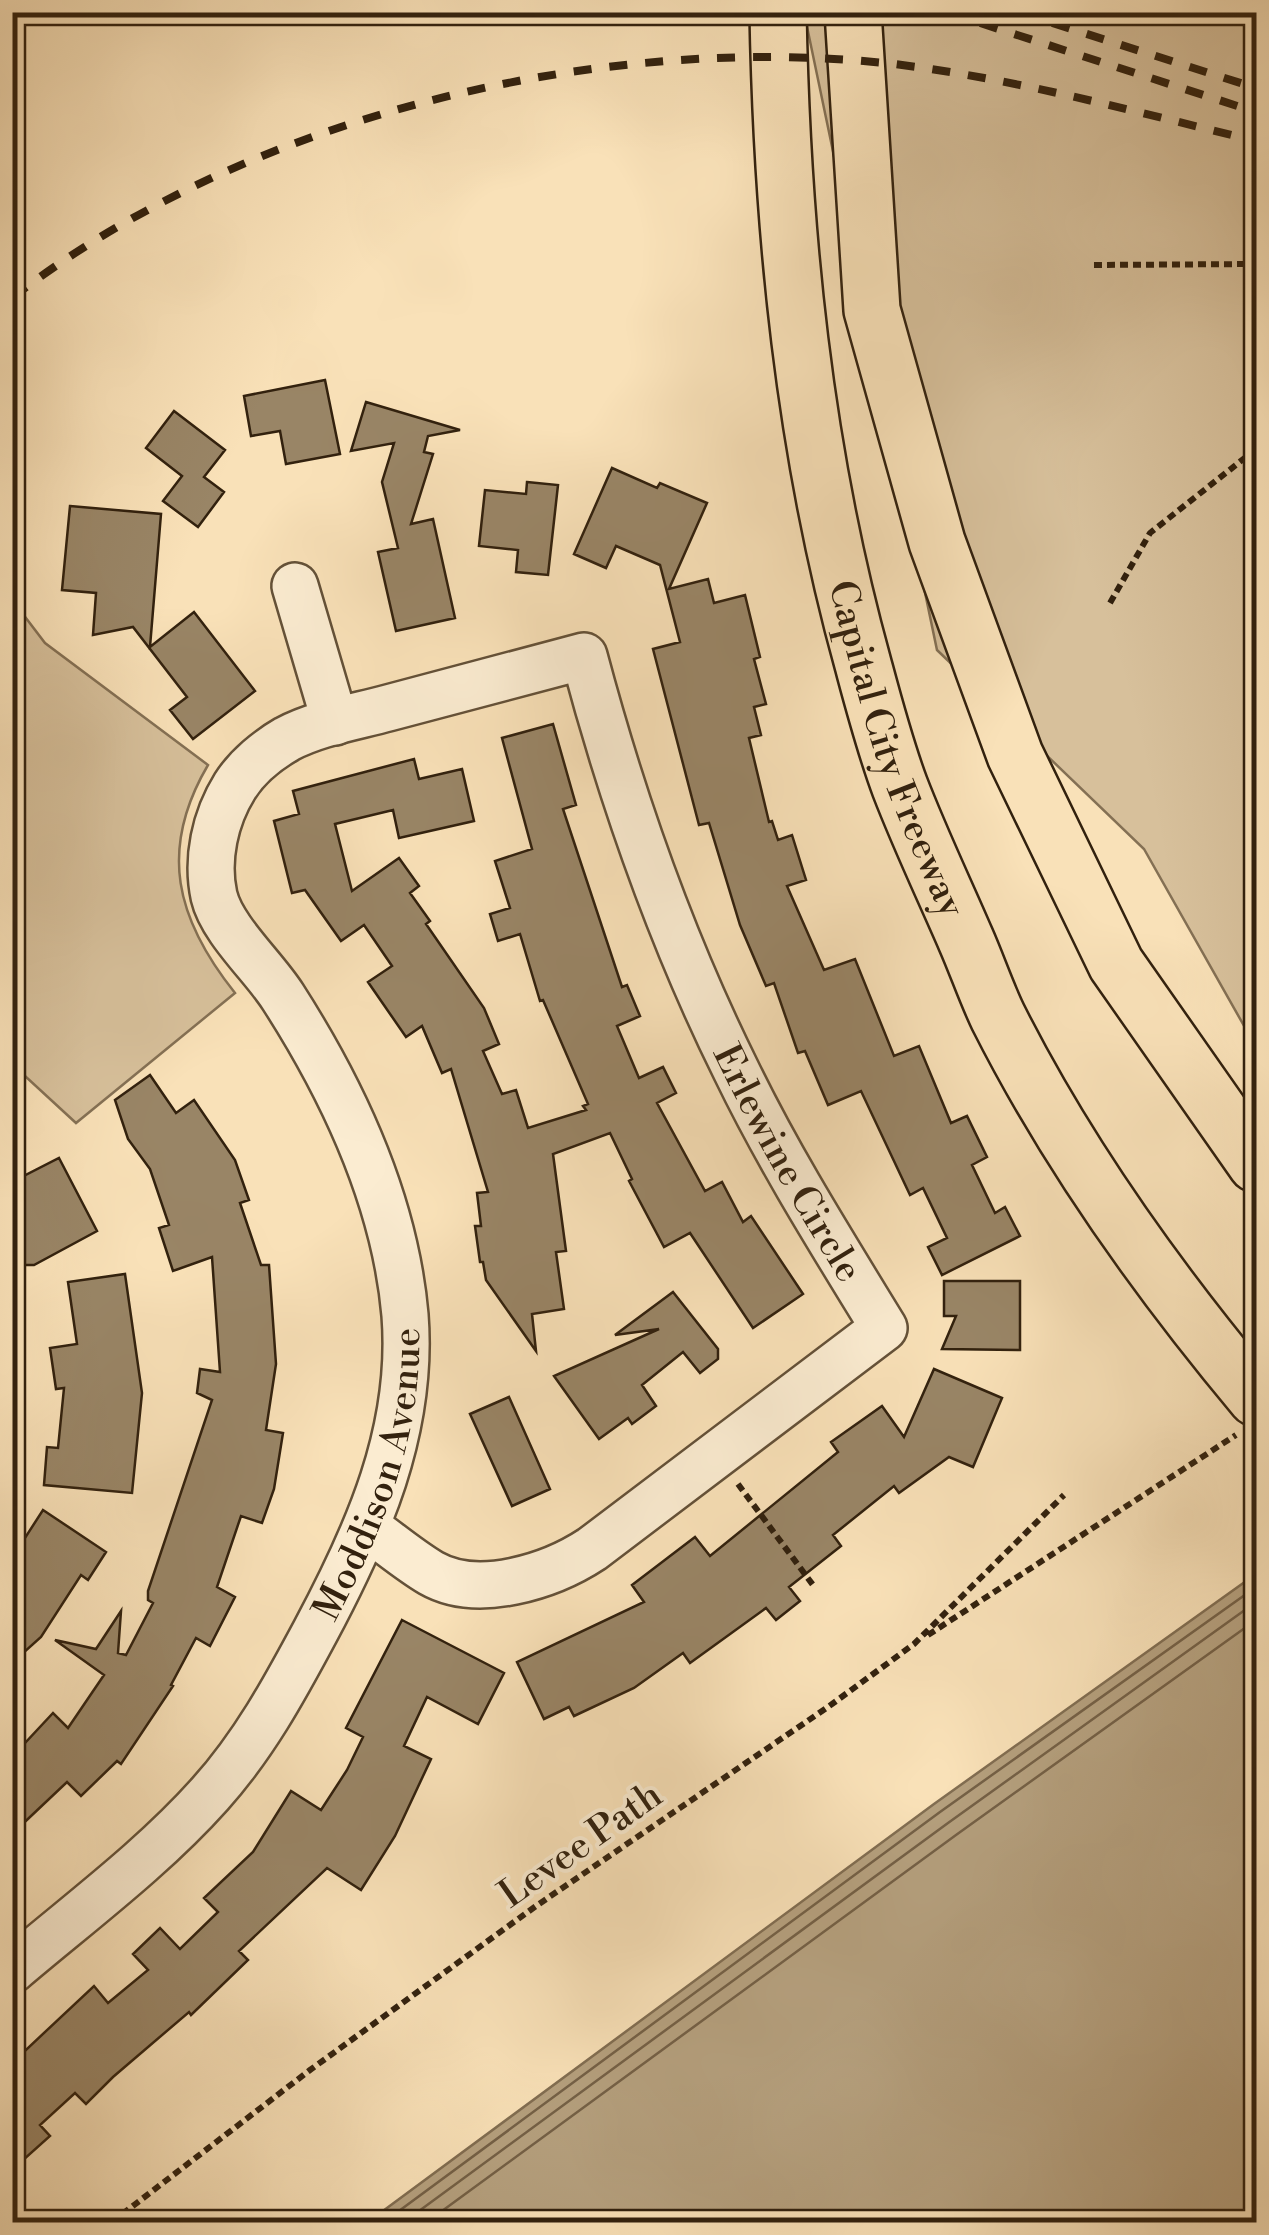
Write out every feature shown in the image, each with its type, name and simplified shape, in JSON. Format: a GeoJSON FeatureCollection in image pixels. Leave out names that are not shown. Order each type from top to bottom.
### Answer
{"type":"FeatureCollection","features":[{"type":"Feature","properties":{"kind":"highway","name":"Capital City Freeway"},"geometry":{"type":"LineString","coordinates":[[778,12],[781,144],[814,438],[832,540],[894,769],[998,1016],[1086,1169],[1241,1398]]}},
{"type":"Feature","properties":{"kind":"highway"},"geometry":{"type":"LineString","coordinates":[[854,12],[872,310],[937,542],[1015,755],[1116,964],[1256,1164]]}},
{"type":"Feature","properties":{"kind":"street"},"geometry":{"type":"LineString","coordinates":[[295,586],[335,722]]}},
{"type":"Feature","properties":{"kind":"street","name":"Erlewine Circle"},"geometry":{"type":"LineString","coordinates":[[215,901],[210,861],[219,821],[235,786],[249,768],[287,740],[335,722],[584,656],[638,842],[683,956],[784,1162],[884,1328],[582,1556],[551,1572],[528,1579],[481,1584],[434,1575],[368,1528]]}},
{"type":"Feature","properties":{"kind":"street","name":"Moddison Avenue"},"geometry":{"type":"LineString","coordinates":[[12,1970],[165,1840],[247,1750],[280,1698],[368,1528],[391,1461],[403,1400],[405,1317],[383,1205],[364,1150],[307,1035],[272,980],[245,950],[215,901]]}},
{"type":"Feature","properties":{"kind":"path"},"geometry":{"type":"LineString","coordinates":[[1094,265],[1256,264]]}},
{"type":"Feature","properties":{"kind":"path"},"geometry":{"type":"LineString","coordinates":[[1110,603],[1150,533],[1256,448]]}},
{"type":"Feature","properties":{"kind":"path"},"geometry":{"type":"LineString","coordinates":[[914,1644],[1241,1398]]}},
{"type":"Feature","properties":{"kind":"path"},"geometry":{"type":"LineString","coordinates":[[716,1455],[813,1585]]}},
{"type":"Feature","properties":{"kind":"path","name":"Levee Path"},"geometry":{"type":"LineString","coordinates":[[112,2222],[310,2070],[536,1906],[914,1644],[1064,1495]]}},
{"type":"Feature","properties":{"kind":"shaded area"},"geometry":{"type":"Polygon","coordinates":[[[797,13],[1256,13],[1256,1047],[1144,849],[937,650],[805,17],[797,13]]]}},
{"type":"Feature","properties":{"kind":"shaded area"},"geometry":{"type":"Polygon","coordinates":[[[13,601],[45,643],[208,765],[192,796],[183,826],[181,883],[187,911],[199,938],[235,993],[76,1123],[13,1065],[13,601]]]}},
{"type":"Feature","properties":{"kind":"water"},"geometry":{"type":"Polygon","coordinates":[[[1256,1574],[1256,2222],[368,2222],[934,1804],[1256,1574]]]}},
{"type":"Feature","properties":{"kind":"building"},"geometry":{"type":"Polygon","coordinates":[[[325,380],[340,454],[286,464],[280,431],[251,436],[244,396],[325,380]]]}},
{"type":"Feature","properties":{"kind":"building"},"geometry":{"type":"Polygon","coordinates":[[[366,402],[460,430],[428,436],[424,452],[433,454],[411,524],[433,519],[455,618],[396,631],[378,552],[398,548],[382,482],[394,443],[351,451],[366,402]]]}},
{"type":"Feature","properties":{"kind":"building"},"geometry":{"type":"Polygon","coordinates":[[[174,411],[225,450],[204,477],[224,492],[198,527],[163,501],[182,476],[146,448],[174,411]]]}},
{"type":"Feature","properties":{"kind":"building"},"geometry":{"type":"Polygon","coordinates":[[[612,468],[657,488],[660,483],[707,503],[669,589],[708,579],[714,603],[745,595],[760,657],[754,659],[766,704],[754,707],[761,735],[749,738],[769,822],[772,821],[778,840],[792,835],[806,880],[787,886],[824,970],[855,959],[894,1056],[919,1046],[951,1123],[967,1116],[987,1157],[972,1165],[995,1213],[1005,1207],[1020,1236],[942,1275],[928,1247],[947,1238],[923,1188],[910,1195],[861,1091],[828,1105],[805,1051],[798,1053],[774,983],[766,986],[740,925],[709,823],[699,825],[653,649],[680,642],[660,565],[616,546],[606,568],[574,554],[612,468]]]}},
{"type":"Feature","properties":{"kind":"building"},"geometry":{"type":"Polygon","coordinates":[[[527,482],[558,485],[548,575],[516,572],[518,550],[479,546],[485,490],[526,494],[527,482]]]}},
{"type":"Feature","properties":{"kind":"building"},"geometry":{"type":"Polygon","coordinates":[[[70,506],[161,514],[150,647],[194,612],[255,691],[193,739],[170,710],[187,697],[133,627],[93,635],[96,593],[62,590],[70,506]]]}},
{"type":"Feature","properties":{"kind":"building"},"geometry":{"type":"Polygon","coordinates":[[[553,724],[576,805],[563,809],[622,987],[627,985],[640,1016],[617,1026],[639,1078],[663,1067],[676,1093],[657,1103],[705,1191],[722,1182],[743,1222],[751,1216],[803,1294],[753,1328],[690,1233],[664,1247],[629,1181],[632,1179],[610,1133],[553,1154],[566,1251],[556,1252],[564,1309],[532,1314],[536,1351],[486,1280],[480,1262],[475,1226],[481,1226],[477,1193],[488,1192],[451,1069],[442,1073],[422,1026],[406,1037],[368,982],[392,966],[364,925],[341,941],[305,890],[292,893],[274,821],[299,814],[293,791],[414,759],[419,779],[462,769],[474,821],[399,838],[393,810],[335,824],[352,891],[399,858],[419,886],[410,893],[430,921],[426,924],[484,1008],[499,1044],[483,1051],[502,1094],[516,1090],[528,1128],[586,1110],[583,1106],[588,1104],[543,1000],[540,1001],[520,934],[498,941],[490,914],[510,908],[495,861],[532,849],[502,738],[553,724]]]}},
{"type":"Feature","properties":{"kind":"building"},"geometry":{"type":"Polygon","coordinates":[[[150,1075],[176,1113],[194,1100],[235,1160],[249,1200],[240,1203],[261,1265],[269,1265],[276,1364],[266,1430],[283,1433],[274,1489],[262,1523],[241,1516],[217,1587],[235,1597],[210,1646],[196,1638],[173,1686],[121,1764],[117,1761],[81,1796],[67,1782],[12,1834],[12,1757],[53,1713],[68,1728],[104,1675],[55,1640],[96,1649],[121,1611],[118,1653],[126,1655],[153,1603],[148,1600],[148,1591],[212,1400],[197,1393],[200,1369],[220,1372],[212,1257],[173,1271],[159,1228],[169,1225],[150,1169],[128,1139],[115,1100],[150,1075]]]}},
{"type":"Feature","properties":{"kind":"building"},"geometry":{"type":"Polygon","coordinates":[[[59,1158],[97,1231],[34,1265],[24,1265],[13,1243],[12,1182],[59,1158]]]}},
{"type":"Feature","properties":{"kind":"building"},"geometry":{"type":"Polygon","coordinates":[[[125,1274],[142,1393],[132,1493],[44,1485],[47,1447],[58,1448],[64,1388],[56,1389],[50,1348],[77,1344],[68,1282],[125,1274]]]}},
{"type":"Feature","properties":{"kind":"building"},"geometry":{"type":"Polygon","coordinates":[[[944,1281],[1020,1281],[1020,1350],[942,1349],[956,1316],[944,1316],[944,1281]]]}},
{"type":"Feature","properties":{"kind":"building"},"geometry":{"type":"Polygon","coordinates":[[[673,1292],[718,1349],[718,1359],[700,1373],[683,1352],[642,1385],[656,1406],[632,1424],[628,1418],[599,1439],[554,1376],[659,1329],[615,1335],[673,1292]]]}},
{"type":"Feature","properties":{"kind":"building"},"geometry":{"type":"Polygon","coordinates":[[[934,1369],[1002,1398],[973,1467],[949,1457],[899,1493],[894,1486],[833,1535],[841,1546],[789,1587],[800,1601],[776,1620],[766,1608],[690,1663],[683,1653],[634,1688],[574,1716],[569,1707],[544,1719],[517,1662],[644,1602],[632,1585],[695,1537],[710,1556],[838,1452],[831,1442],[882,1406],[904,1437],[934,1369]]]}},
{"type":"Feature","properties":{"kind":"building"},"geometry":{"type":"Polygon","coordinates":[[[509,1397],[550,1489],[512,1506],[470,1414],[509,1397]]]}},
{"type":"Feature","properties":{"kind":"building"},"geometry":{"type":"Polygon","coordinates":[[[43,1510],[106,1552],[88,1580],[81,1575],[41,1637],[12,1663],[12,1558],[43,1510]]]}},
{"type":"Feature","properties":{"kind":"building"},"geometry":{"type":"Polygon","coordinates":[[[402,1620],[504,1673],[478,1724],[427,1697],[404,1746],[431,1759],[395,1836],[361,1890],[327,1868],[239,1951],[248,1960],[191,2015],[189,2012],[86,2104],[75,2093],[40,2125],[50,2136],[12,2170],[12,2063],[94,1986],[108,2003],[148,1970],[133,1954],[160,1928],[180,1949],[218,1912],[204,1898],[253,1852],[291,1791],[321,1810],[363,1737],[346,1728],[402,1620]]]}},
{"type":"Feature","properties":{"kind":"railway"},"geometry":{"type":"LineString","coordinates":[[946,12],[1256,112]]}},
{"type":"Feature","properties":{"kind":"railway"},"geometry":{"type":"LineString","coordinates":[[1018,12],[1256,88]]}},
{"type":"Feature","properties":{"kind":"railway"},"geometry":{"type":"LineString","coordinates":[[12,298],[105,234],[207,180],[317,135],[431,100],[548,76],[666,61],[782,57],[940,70],[1031,87],[1256,141]]}}]}
